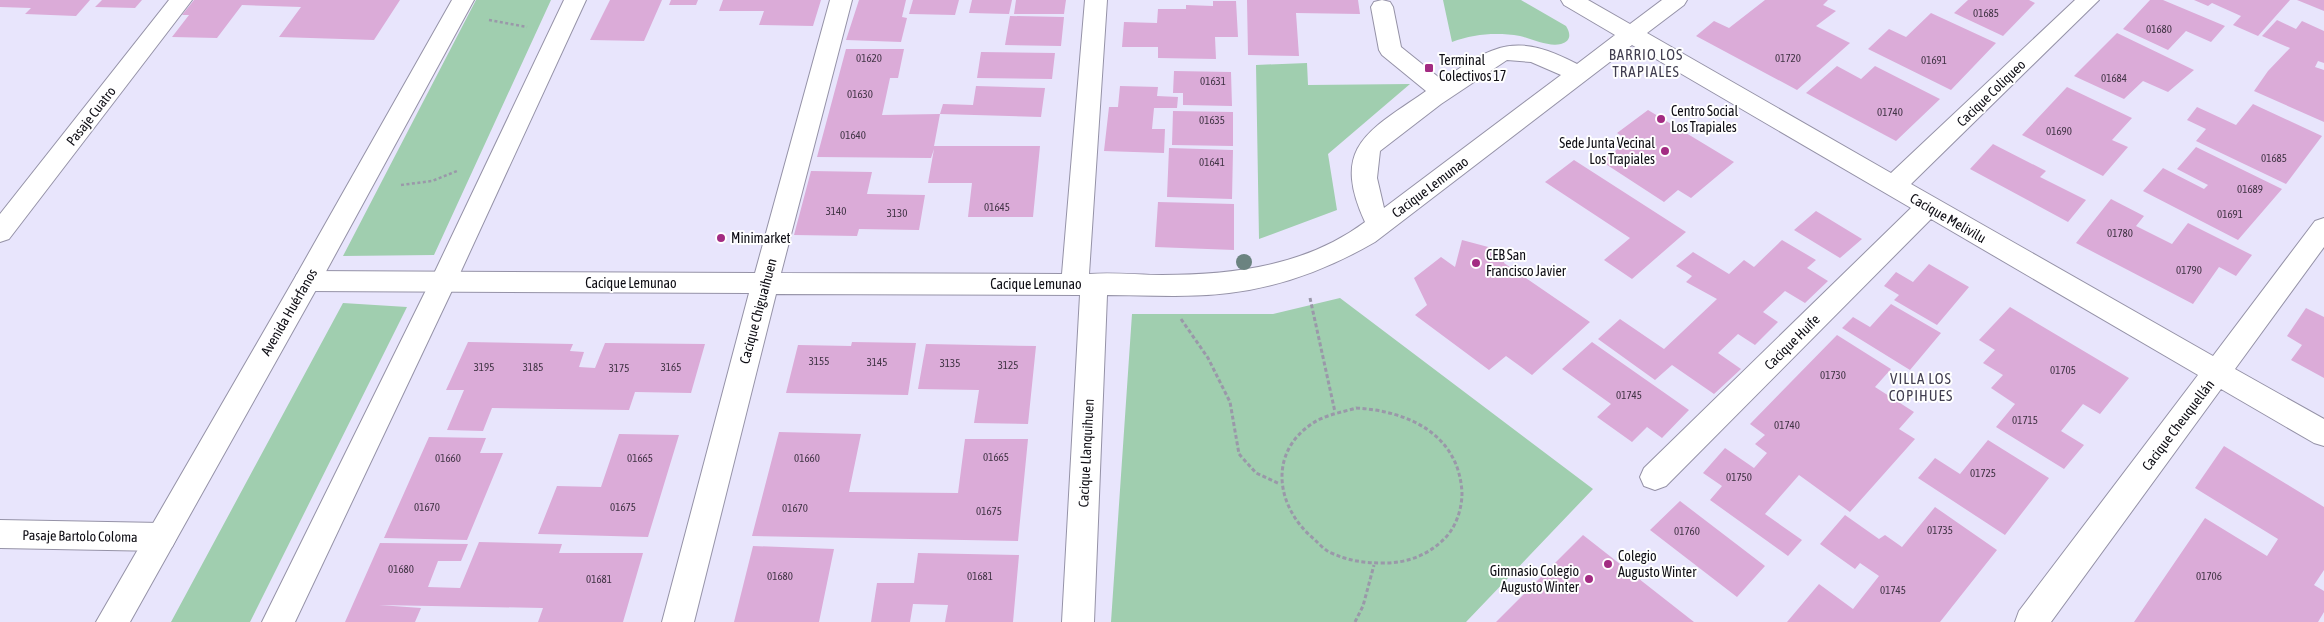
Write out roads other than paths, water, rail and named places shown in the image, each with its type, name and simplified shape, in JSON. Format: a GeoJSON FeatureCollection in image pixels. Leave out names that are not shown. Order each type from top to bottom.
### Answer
{"type":"FeatureCollection","features":[{"type":"Feature","properties":{"kind":"street","name":"Pasaje Cuatro"},"geometry":{"type":"LineString","coordinates":[[0,232],[182,0]]}},
{"type":"Feature","properties":{"kind":"street","name":"Avenida Huérfanos"},"geometry":{"type":"LineString","coordinates":[[112,622],[307,281],[463,0]]}},
{"type":"Feature","properties":{"kind":"street"},"geometry":{"type":"LineString","coordinates":[[278,622],[443,282],[575,0]]}},
{"type":"Feature","properties":{"kind":"street","name":"Cacique Chiguaihuen"},"geometry":{"type":"LineString","coordinates":[[678,622],[765,284],[842,0]]}},
{"type":"Feature","properties":{"kind":"street","name":"Cacique Llanquihuen"},"geometry":{"type":"LineString","coordinates":[[1078,622],[1084,284],[1096,0]]}},
{"type":"Feature","properties":{"kind":"street","name":"Cacique Melivilu"},"geometry":{"type":"LineString","coordinates":[[1572,0],[2324,434]]}},
{"type":"Feature","properties":{"kind":"street","name":"Cacique Lemunao"},"geometry":{"type":"LineString","coordinates":[[307,281],[1164,285],[1235,283],[1274,276],[1310,264],[1339,251],[1379,225],[1632,36],[1676,0]]}},
{"type":"Feature","properties":{"kind":"street","name":"Cacique Coliqueo"},"geometry":{"type":"LineString","coordinates":[[1893,186],[2088,0]]}},
{"type":"Feature","properties":{"kind":"street"},"geometry":{"type":"LineString","coordinates":[[1382,7],[1390,50],[1441,92]]}},
{"type":"Feature","properties":{"kind":"street"},"geometry":{"type":"LineString","coordinates":[[1379,225],[1370,206],[1364,186],[1364,167],[1370,145],[1441,92],[1502,53],[1533,55],[1548,59],[1579,75]]}},
{"type":"Feature","properties":{"kind":"street","name":"Cacique Huife"},"geometry":{"type":"LineString","coordinates":[[1655,477],[1928,206]]}},
{"type":"Feature","properties":{"kind":"street","name":"Cacique Cheuquellán"},"geometry":{"type":"LineString","coordinates":[[2031,622],[2324,228]]}},
{"type":"Feature","properties":{"kind":"street","name":"Pasaje Bartolo Coloma"},"geometry":{"type":"LineString","coordinates":[[0,534],[161,537]]}},
{"type":"Feature","properties":{"kind":"place","name":"Terminal Colectivos 17"},"geometry":{"type":"Point","coordinates":[1429,68]}},
{"type":"Feature","properties":{"kind":"place","name":"Centro Social Los Trapiales"},"geometry":{"type":"Point","coordinates":[1661,119]}},
{"type":"Feature","properties":{"kind":"place","name":"Sede Junta Vecinal Los Trapiales"},"geometry":{"type":"Point","coordinates":[1665,151]}},
{"type":"Feature","properties":{"kind":"place","name":"Minimarket"},"geometry":{"type":"Point","coordinates":[721,238]}},
{"type":"Feature","properties":{"kind":"place","name":"CEB San Francisco Javier"},"geometry":{"type":"Point","coordinates":[1476,263]}},
{"type":"Feature","properties":{"kind":"place","name":"Colegio Augusto Winter"},"geometry":{"type":"Point","coordinates":[1608,564]}},
{"type":"Feature","properties":{"kind":"place","name":"Gimnasio Colegio Augusto Winter"},"geometry":{"type":"Point","coordinates":[1589,579]}},
{"type":"Feature","properties":{"kind":"district","name":"BARRIO LOS TRAPIALES"},"geometry":{"type":"Point","coordinates":[1646,62]}},
{"type":"Feature","properties":{"kind":"district","name":"VILLA LOS COPIHUES"},"geometry":{"type":"Point","coordinates":[1921,386]}}]}
